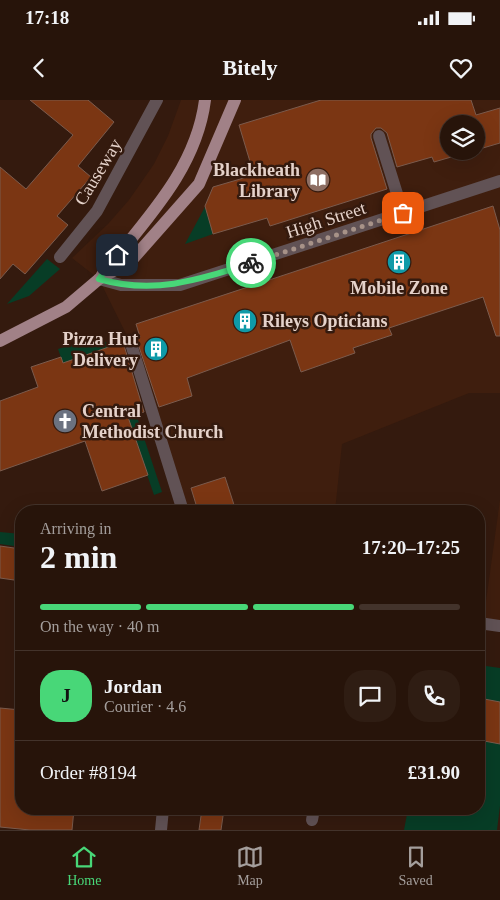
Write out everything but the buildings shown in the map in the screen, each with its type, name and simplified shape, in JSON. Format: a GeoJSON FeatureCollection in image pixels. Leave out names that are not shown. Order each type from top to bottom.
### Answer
{"type":"FeatureCollection","features":[{"type":"Feature","properties":{"kind":"main road"},"geometry":{"type":"LineString","coordinates":[[0,341],[66,307],[99,279],[163,200],[194,147],[203,120],[206,100]]}},
{"type":"Feature","properties":{"kind":"main road"},"geometry":{"type":"LineString","coordinates":[[99,279],[131,261],[199,184],[235,100]]}},
{"type":"Feature","properties":{"kind":"street","name":"Causeway"},"geometry":{"type":"LineString","coordinates":[[60,257],[97,211],[157,100]]}},
{"type":"Feature","properties":{"kind":"street"},"geometry":{"type":"LineString","coordinates":[[379,136],[403,213]]}},
{"type":"Feature","properties":{"kind":"street","name":"High Street"},"geometry":{"type":"LineString","coordinates":[[99,279],[120,285],[180,285],[500,181]]}},
{"type":"Feature","properties":{"kind":"street"},"geometry":{"type":"LineString","coordinates":[[131,344],[182,505]]}},
{"type":"Feature","properties":{"kind":"street"},"geometry":{"type":"LineString","coordinates":[[485,624],[500,626]]}},
{"type":"Feature","properties":{"kind":"street"},"geometry":{"type":"LineString","coordinates":[[161,830],[162,815]]}},
{"type":"Feature","properties":{"kind":"shaded area"},"geometry":{"type":"Polygon","coordinates":[[[181,100],[500,100],[500,393],[469,393],[342,444],[336,505],[181,505],[131,344],[99,279],[72,258],[108,224],[129,200],[154,164],[168,136],[181,100]]]}},
{"type":"Feature","properties":{"kind":"shaded area"},"geometry":{"type":"Polygon","coordinates":[[[500,500],[500,626],[485,623],[485,609],[500,500]]]}},
{"type":"Feature","properties":{"kind":"green space"},"geometry":{"type":"Polygon","coordinates":[[[205,207],[213,234],[185,244],[205,207]]]}},
{"type":"Feature","properties":{"kind":"green space"},"geometry":{"type":"Polygon","coordinates":[[[47,259],[60,269],[29,296],[7,304],[47,259]]]}},
{"type":"Feature","properties":{"kind":"green space"},"geometry":{"type":"Polygon","coordinates":[[[93,338],[113,345],[162,492],[154,495],[104,349],[63,363],[58,349],[93,338]]]}},
{"type":"Feature","properties":{"kind":"green space"},"geometry":{"type":"Polygon","coordinates":[[[0,532],[15,533],[15,546],[0,544],[0,532]]]}},
{"type":"Feature","properties":{"kind":"green space"},"geometry":{"type":"Polygon","coordinates":[[[485,666],[500,668],[500,806],[497,830],[404,830],[407,815],[485,815],[485,666]]]}},
{"type":"Feature","properties":{"kind":"way so far"},"geometry":{"type":"LineString","coordinates":[[251,263],[403,213]]}},
{"type":"Feature","properties":{"kind":"place","name":"Blackheath Library"},"geometry":{"type":"Point","coordinates":[318,180]}},
{"type":"Feature","properties":{"kind":"place","name":"Mobile Zone"},"geometry":{"type":"Point","coordinates":[399,262]}},
{"type":"Feature","properties":{"kind":"place","name":"Rileys Opticians"},"geometry":{"type":"Point","coordinates":[245,321]}},
{"type":"Feature","properties":{"kind":"place","name":"Pizza Hut Delivery"},"geometry":{"type":"Point","coordinates":[156,349]}},
{"type":"Feature","properties":{"kind":"place","name":"Central Methodist Church"},"geometry":{"type":"Point","coordinates":[65,421]}},
{"type":"Feature","properties":{"kind":"route"},"geometry":{"type":"LineString","coordinates":[[117,255],[99,279],[120,285],[180,285],[251,263]]}}]}
